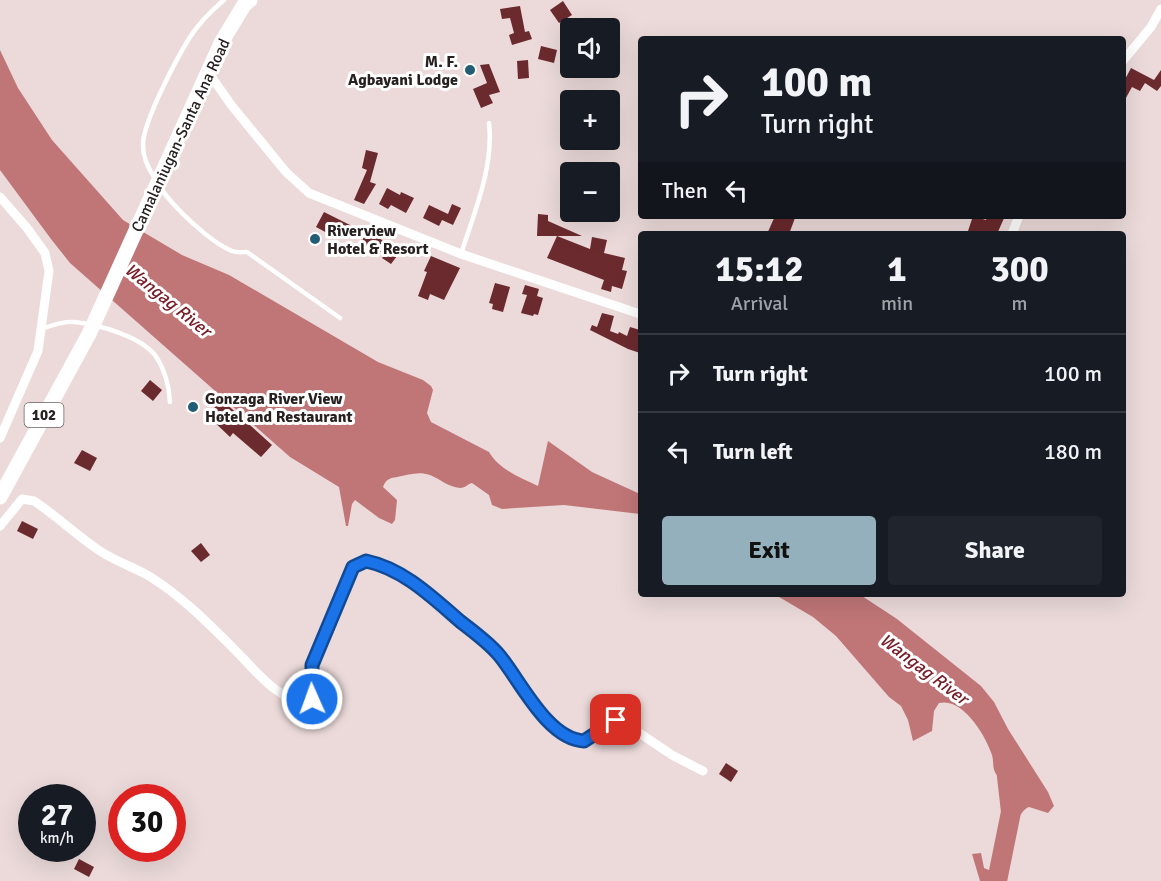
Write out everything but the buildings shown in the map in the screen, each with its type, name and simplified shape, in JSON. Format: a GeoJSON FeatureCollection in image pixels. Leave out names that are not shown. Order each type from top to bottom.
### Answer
{"type":"FeatureCollection","features":[{"type":"Feature","properties":{"kind":"main road","name":"Camalaniugan-Santa Ana Road"},"geometry":{"type":"LineString","coordinates":[[0,497],[89,334],[221,43],[244,5],[250,0]]}},
{"type":"Feature","properties":{"kind":"street"},"geometry":{"type":"LineString","coordinates":[[1126,57],[1151,27],[1161,9]]}},
{"type":"Feature","properties":{"kind":"street"},"geometry":{"type":"LineString","coordinates":[[208,72],[232,106],[286,172],[309,193],[461,254],[638,313]]}},
{"type":"Feature","properties":{"kind":"street"},"geometry":{"type":"LineString","coordinates":[[0,197],[27,228],[49,261],[38,351],[0,438]]}},
{"type":"Feature","properties":{"kind":"street"},"geometry":{"type":"LineString","coordinates":[[0,526],[22,500],[34,501],[102,553],[148,576],[174,595],[207,622],[263,679],[283,694],[298,701],[309,701],[313,697],[310,684],[312,665],[353,567],[366,561],[380,565],[419,586],[499,655],[527,697],[543,716],[565,734],[584,741],[613,721],[621,720],[672,755],[703,771]]}},
{"type":"Feature","properties":{"kind":"lane"},"geometry":{"type":"LineString","coordinates":[[224,0],[211,11],[190,37],[156,102],[143,135],[145,159],[167,198],[183,215],[234,252],[247,252],[340,318]]}},
{"type":"Feature","properties":{"kind":"lane"},"geometry":{"type":"LineString","coordinates":[[461,254],[481,192],[491,140],[489,123]]}},
{"type":"Feature","properties":{"kind":"lane"},"geometry":{"type":"LineString","coordinates":[[42,329],[74,322],[124,335],[145,346],[157,357],[168,382],[170,402]]}},
{"type":"Feature","properties":{"kind":"water"},"geometry":{"type":"Polygon","coordinates":[[[0,50],[18,88],[52,140],[123,220],[182,255],[229,275],[378,362],[423,380],[433,390],[427,413],[431,422],[489,452],[510,472],[538,486],[548,441],[592,472],[638,493],[638,514],[564,505],[502,509],[492,505],[489,495],[472,483],[462,488],[456,487],[430,475],[417,473],[390,478],[384,484],[383,487],[397,500],[395,520],[392,524],[379,518],[355,500],[352,504],[348,526],[346,526],[339,487],[290,457],[70,263],[0,170],[0,50]]]}},
{"type":"Feature","properties":{"kind":"water"},"geometry":{"type":"Polygon","coordinates":[[[779,597],[864,597],[897,619],[981,686],[994,702],[1054,806],[1048,813],[1029,807],[1018,818],[999,881],[980,881],[972,854],[981,853],[984,868],[989,870],[993,868],[1003,827],[1004,812],[1015,804],[1016,795],[996,774],[989,747],[979,729],[957,706],[939,703],[934,711],[932,731],[913,741],[908,720],[901,706],[889,697],[836,636],[813,617],[779,597]]]}},
{"type":"Feature","properties":{"kind":"waterway","name":"Wangag River"},"geometry":{"type":"LineString","coordinates":[[997,881],[1011,812],[1005,759]]}},
{"type":"Feature","properties":{"kind":"place","name":"M. F. Agbayani Lodge"},"geometry":{"type":"Point","coordinates":[470,70]}},
{"type":"Feature","properties":{"kind":"place","name":"Riverview Hotel & Resort"},"geometry":{"type":"Point","coordinates":[315,239]}},
{"type":"Feature","properties":{"kind":"place","name":"Gonzaga River View Hotel and Restaurant"},"geometry":{"type":"Point","coordinates":[193,407]}},
{"type":"Feature","properties":{"kind":"route"},"geometry":{"type":"LineString","coordinates":[[312,699],[310,674],[316,652],[353,567],[361,561],[366,561],[380,565],[419,586],[477,635],[499,655],[527,697],[543,716],[565,734],[575,740],[584,741],[616,720]]}}]}
